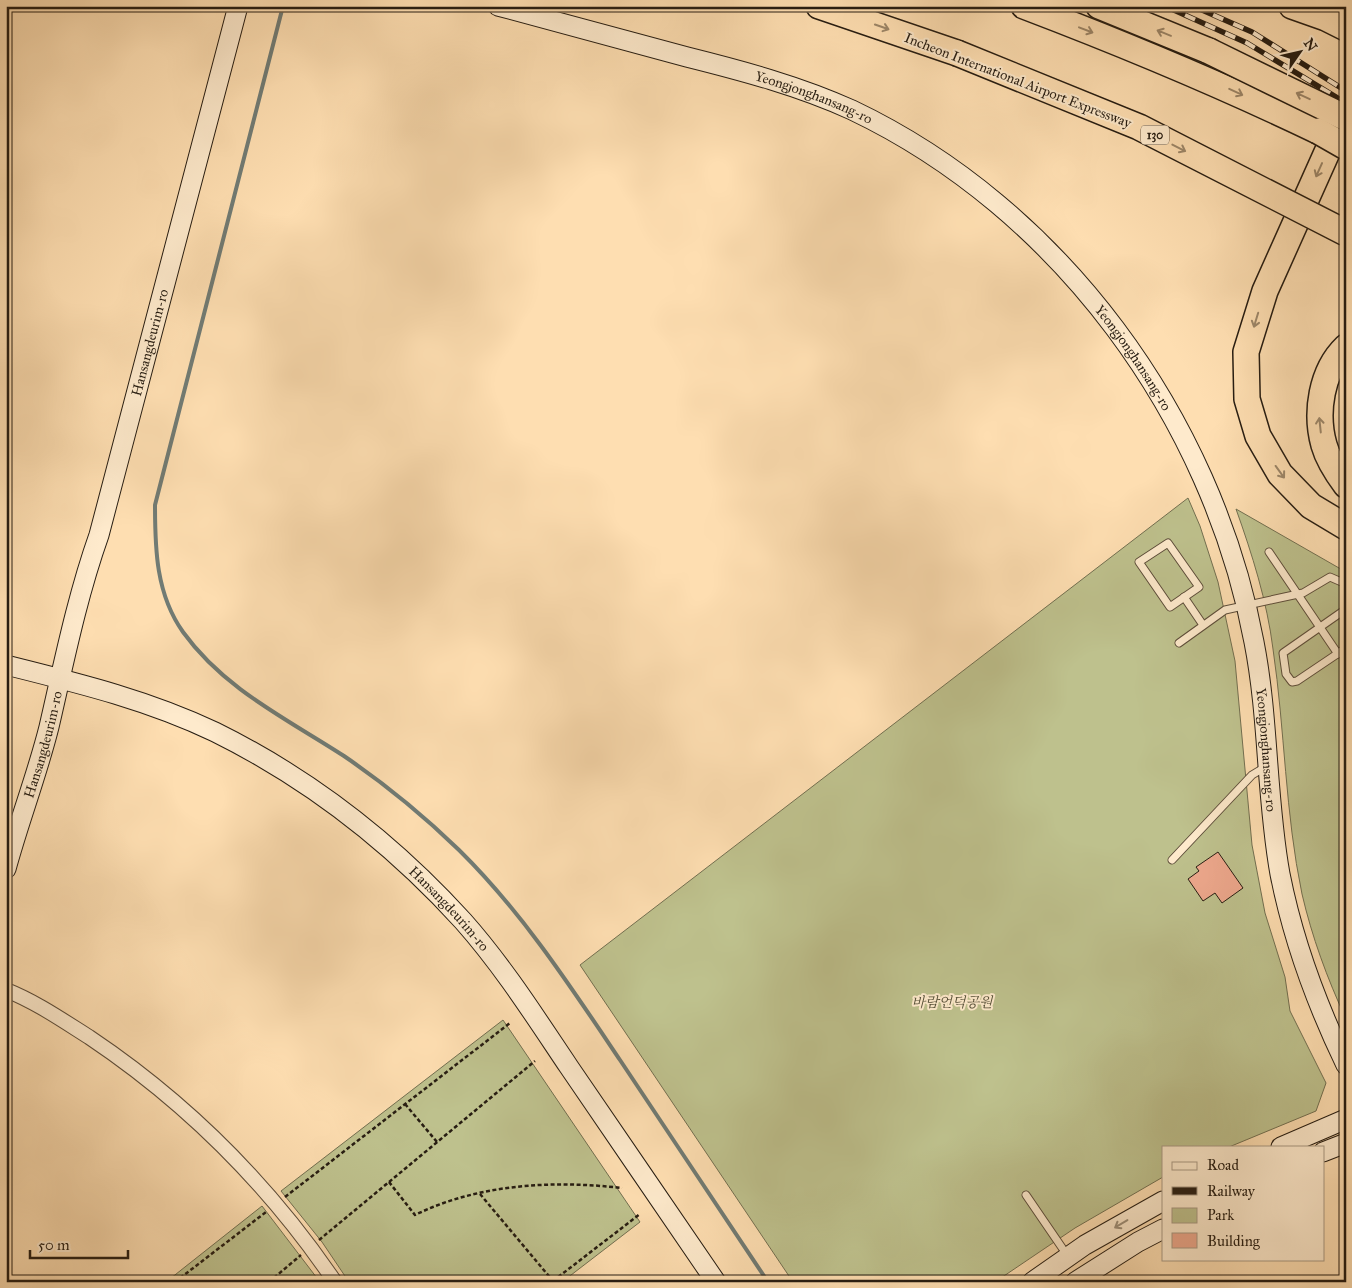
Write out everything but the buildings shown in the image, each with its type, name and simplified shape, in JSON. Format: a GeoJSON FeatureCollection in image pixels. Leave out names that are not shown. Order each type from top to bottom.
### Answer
{"type":"FeatureCollection","features":[{"type":"Feature","properties":{"kind":"highway","name":"Incheon International Airport Expressway"},"geometry":{"type":"LineString","coordinates":[[820,6],[957,53],[1139,127],[1346,233]]}},
{"type":"Feature","properties":{"kind":"highway"},"geometry":{"type":"LineString","coordinates":[[1024,6],[1106,37],[1223,86],[1318,131],[1346,147]]}},
{"type":"Feature","properties":{"kind":"highway"},"geometry":{"type":"LineString","coordinates":[[1099,6],[1209,51],[1346,118]]}},
{"type":"Feature","properties":{"kind":"highway"},"geometry":{"type":"LineString","coordinates":[[1292,6],[1327,18]]}},
{"type":"Feature","properties":{"kind":"highway"},"geometry":{"type":"LineString","coordinates":[[1346,109],[1265,291],[1246,352],[1247,399],[1258,436],[1280,474],[1311,506],[1346,527]]}},
{"type":"Feature","properties":{"kind":"highway"},"geometry":{"type":"LineString","coordinates":[[1346,347],[1328,374],[1321,399],[1319,423],[1324,447],[1346,485]]}},
{"type":"Feature","properties":{"kind":"street","name":"Hansangdeurim-ro"},"geometry":{"type":"LineString","coordinates":[[6,870],[34,780],[238,6]]}},
{"type":"Feature","properties":{"kind":"street","name":"Yeongjonghansang-ro"},"geometry":{"type":"LineString","coordinates":[[498,6],[765,77],[848,109],[894,132],[974,185],[1040,242],[1088,294],[1160,397],[1198,463],[1219,512],[1237,566],[1256,647],[1280,872],[1293,926],[1327,1026],[1346,1065]]}},
{"type":"Feature","properties":{"kind":"street","name":"Hansangdeurim-ro"},"geometry":{"type":"LineString","coordinates":[[6,664],[140,700],[214,732],[304,783],[352,817],[401,858],[464,922],[507,976],[716,1282]]}},
{"type":"Feature","properties":{"kind":"street"},"geometry":{"type":"LineString","coordinates":[[6,990],[48,1011],[113,1054],[165,1093],[208,1131],[276,1204],[335,1282]]}},
{"type":"Feature","properties":{"kind":"street"},"geometry":{"type":"LineString","coordinates":[[1283,1146],[1346,1119]]}},
{"type":"Feature","properties":{"kind":"street"},"geometry":{"type":"LineString","coordinates":[[1324,1152],[1346,1142]]}},
{"type":"Feature","properties":{"kind":"street"},"geometry":{"type":"LineString","coordinates":[[1032,1282],[1068,1257],[1162,1202]]}},
{"type":"Feature","properties":{"kind":"street"},"geometry":{"type":"LineString","coordinates":[[1074,1282],[1138,1242],[1162,1230]]}},
{"type":"Feature","properties":{"kind":"lane"},"geometry":{"type":"LineString","coordinates":[[1168,543],[1198,588],[1184,597],[1170,607],[1139,562],[1168,543]]}},
{"type":"Feature","properties":{"kind":"lane"},"geometry":{"type":"LineString","coordinates":[[1269,552],[1338,654]]}},
{"type":"Feature","properties":{"kind":"lane"},"geometry":{"type":"LineString","coordinates":[[1179,642],[1225,610],[1298,594],[1330,577],[1346,584]]}},
{"type":"Feature","properties":{"kind":"lane"},"geometry":{"type":"LineString","coordinates":[[1184,597],[1203,625]]}},
{"type":"Feature","properties":{"kind":"lane"},"geometry":{"type":"LineString","coordinates":[[1346,609],[1283,653],[1288,679],[1292,682],[1297,682],[1346,648]]}},
{"type":"Feature","properties":{"kind":"lane"},"geometry":{"type":"LineString","coordinates":[[1172,860],[1252,775],[1268,764]]}},
{"type":"Feature","properties":{"kind":"lane"},"geometry":{"type":"LineString","coordinates":[[1026,1195],[1068,1257]]}},
{"type":"Feature","properties":{"kind":"path"},"geometry":{"type":"LineString","coordinates":[[284,1198],[510,1023]]}},
{"type":"Feature","properties":{"kind":"path"},"geometry":{"type":"LineString","coordinates":[[318,1241],[536,1061]]}},
{"type":"Feature","properties":{"kind":"path"},"geometry":{"type":"LineString","coordinates":[[405,1104],[437,1142]]}},
{"type":"Feature","properties":{"kind":"path"},"geometry":{"type":"LineString","coordinates":[[388,1182],[415,1215],[441,1204],[507,1188],[547,1184],[622,1188]]}},
{"type":"Feature","properties":{"kind":"path"},"geometry":{"type":"LineString","coordinates":[[480,1194],[552,1282],[640,1214]]}},
{"type":"Feature","properties":{"kind":"path"},"geometry":{"type":"LineString","coordinates":[[175,1282],[269,1209]]}},
{"type":"Feature","properties":{"kind":"path"},"geometry":{"type":"LineString","coordinates":[[269,1282],[303,1253]]}},
{"type":"Feature","properties":{"kind":"green space","name":"바람언덕공원"},"geometry":{"type":"Polygon","coordinates":[[[1188,498],[1200,526],[1218,582],[1235,661],[1252,845],[1265,913],[1285,977],[1290,1011],[1326,1083],[1316,1111],[1231,1146],[1162,1146],[1162,1178],[1075,1228],[995,1282],[793,1282],[580,965],[1188,498]]]}},
{"type":"Feature","properties":{"kind":"green space"},"geometry":{"type":"Polygon","coordinates":[[[1236,509],[1346,572],[1346,1019],[1310,926],[1302,894],[1292,833],[1277,679],[1267,613],[1248,543],[1236,509]]]}},
{"type":"Feature","properties":{"kind":"green space"},"geometry":{"type":"Polygon","coordinates":[[[503,1020],[640,1222],[562,1282],[349,1282],[322,1242],[281,1191],[503,1020]]]}},
{"type":"Feature","properties":{"kind":"green space"},"geometry":{"type":"Polygon","coordinates":[[[262,1206],[320,1282],[166,1282],[262,1206]]]}},
{"type":"Feature","properties":{"kind":"waterway"},"geometry":{"type":"LineString","coordinates":[[283,6],[155,505],[159,571],[167,602],[183,632],[217,670],[257,702],[344,756],[389,789],[418,812],[482,874],[525,924],[564,978],[768,1282]]}},
{"type":"Feature","properties":{"kind":"railway"},"geometry":{"type":"LineString","coordinates":[[1165,6],[1247,43],[1346,103]]}},
{"type":"Feature","properties":{"kind":"railway"},"geometry":{"type":"LineString","coordinates":[[1193,6],[1252,32],[1346,91]]}}]}
